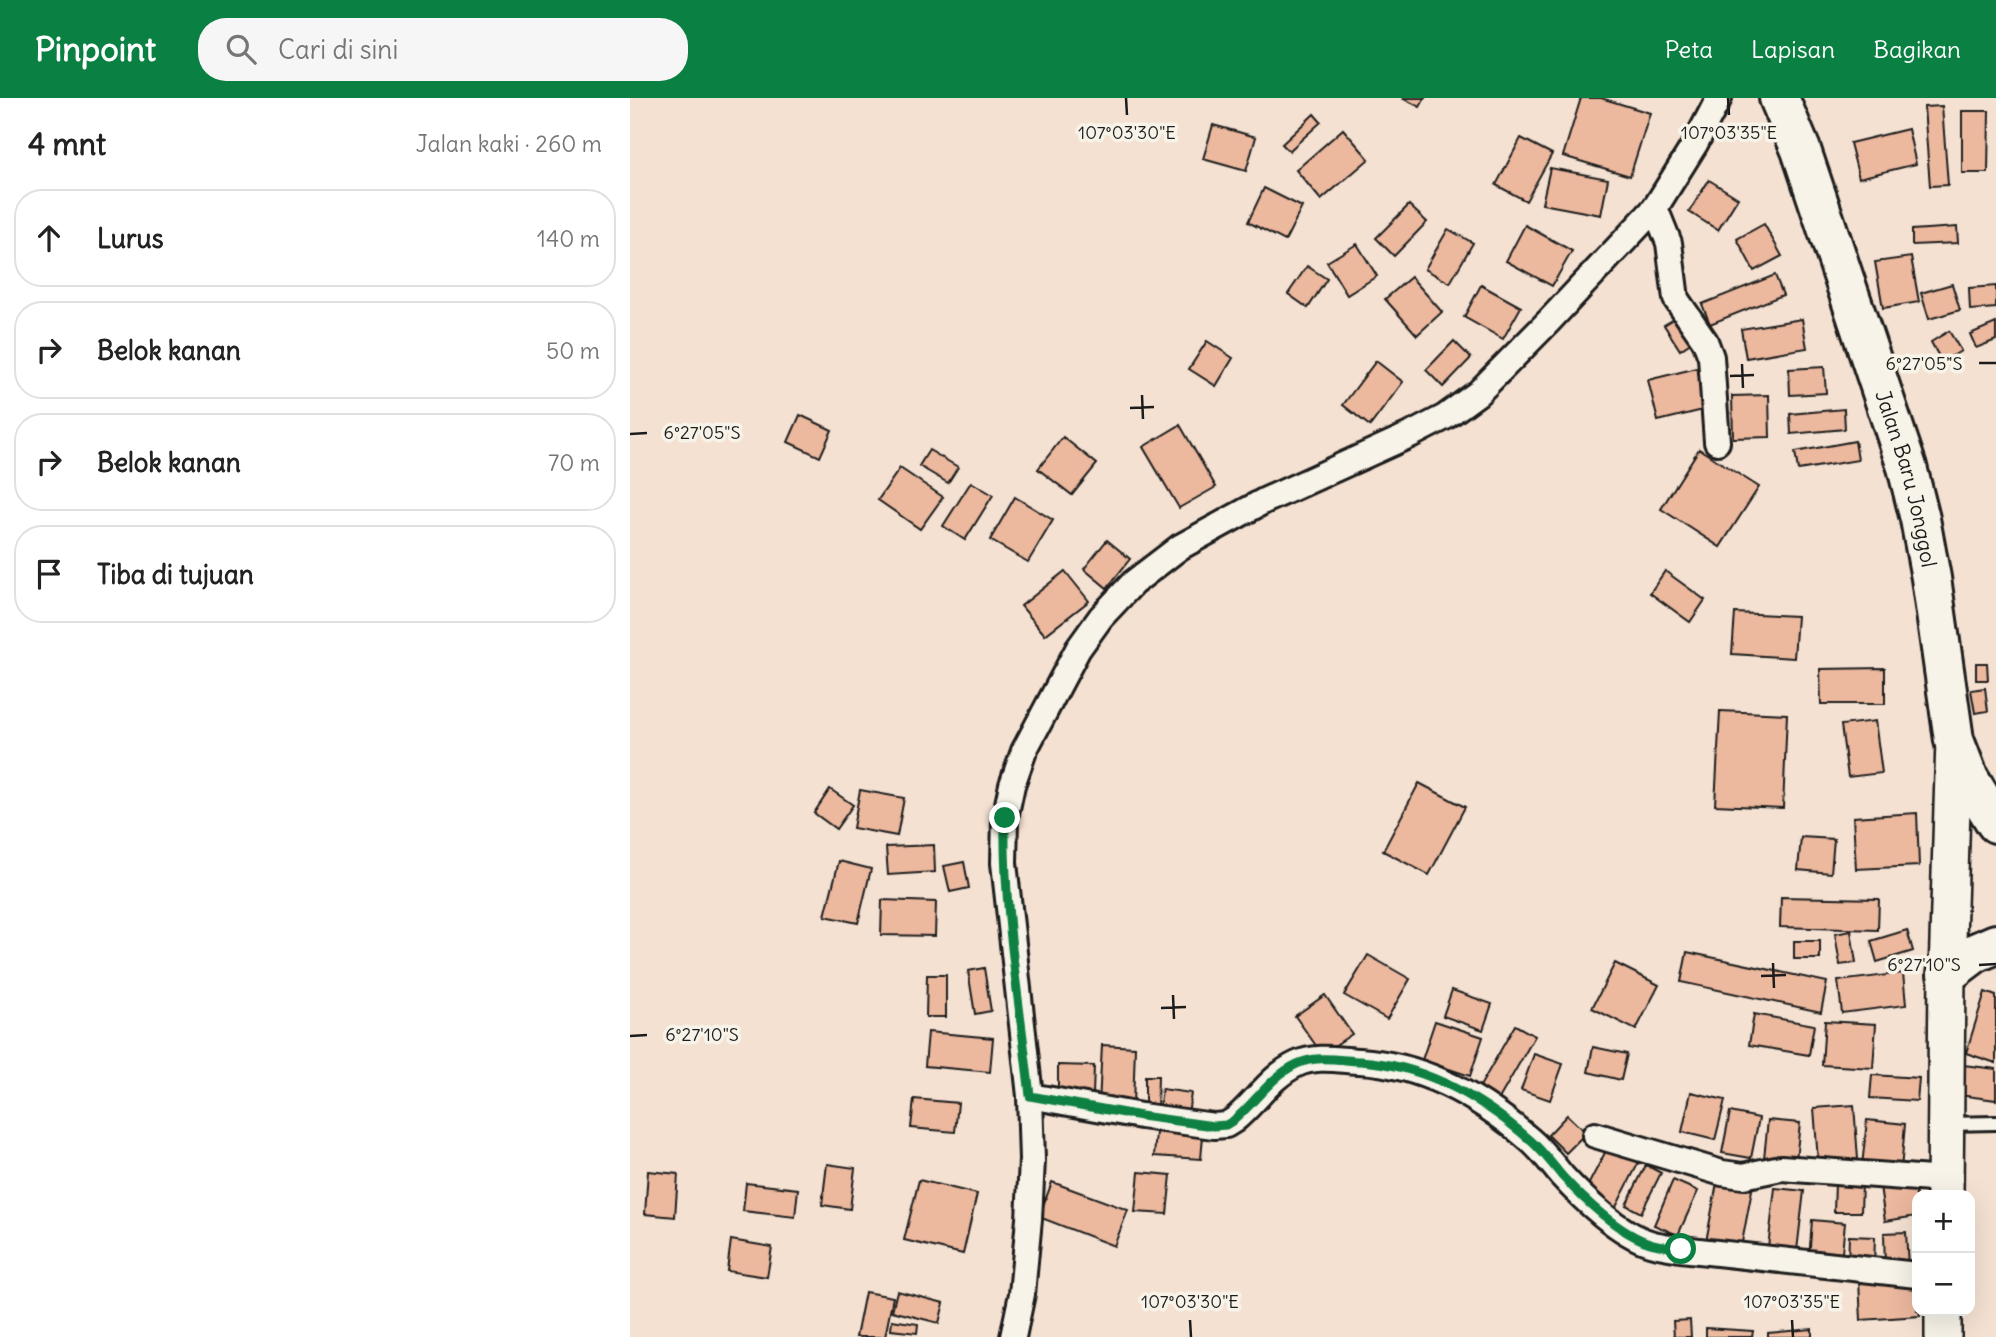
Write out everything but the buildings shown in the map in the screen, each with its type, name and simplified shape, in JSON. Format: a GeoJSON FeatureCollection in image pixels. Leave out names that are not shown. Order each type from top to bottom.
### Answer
{"type":"FeatureCollection","features":[{"type":"Feature","properties":{"kind":"main road","name":"Jalan Baru Jonggol"},"geometry":{"type":"LineString","coordinates":[[1779,98],[1805,163],[1907,467],[1931,578],[1954,740],[1969,779],[1996,823]]}},
{"type":"Feature","properties":{"kind":"main road"},"geometry":{"type":"LineString","coordinates":[[1945,1188],[1947,974],[1954,740]]}},
{"type":"Feature","properties":{"kind":"main road"},"geometry":{"type":"LineString","coordinates":[[1947,974],[1975,953],[1996,944]]}},
{"type":"Feature","properties":{"kind":"main road"},"geometry":{"type":"LineString","coordinates":[[1942,1337],[1943,1316]]}},
{"type":"Feature","properties":{"kind":"street"},"geometry":{"type":"LineString","coordinates":[[1013,1337],[1022,1294],[1030,1219],[1032,1160],[1030,1096],[1004,863],[1005,818],[1012,785],[1024,751],[1078,649],[1101,617],[1133,583],[1180,547],[1264,500],[1412,434],[1444,417],[1478,393],[1654,208],[1695,144],[1719,98]]}},
{"type":"Feature","properties":{"kind":"street"},"geometry":{"type":"LineString","coordinates":[[1654,208],[1669,243],[1676,299],[1705,341],[1711,357],[1717,442]]}},
{"type":"Feature","properties":{"kind":"street"},"geometry":{"type":"LineString","coordinates":[[1030,1096],[1141,1116],[1214,1126],[1226,1125],[1281,1073],[1299,1063],[1318,1059],[1377,1062],[1412,1070],[1450,1084],[1488,1107],[1532,1141],[1587,1203],[1617,1225],[1648,1242],[1681,1249],[1912,1274]]}},
{"type":"Feature","properties":{"kind":"street"},"geometry":{"type":"LineString","coordinates":[[1595,1135],[1722,1173],[1743,1176],[1781,1168],[1945,1188]]}},
{"type":"Feature","properties":{"kind":"lane"},"geometry":{"type":"LineString","coordinates":[[1947,1124],[1996,1123]]}},
{"type":"Feature","properties":{"kind":"route"},"geometry":{"type":"LineString","coordinates":[[1005,818],[1004,863],[1030,1096],[1214,1126],[1226,1125],[1234,1120],[1281,1073],[1299,1063],[1318,1059],[1377,1062],[1412,1070],[1450,1084],[1488,1107],[1532,1141],[1587,1203],[1617,1225],[1648,1242],[1681,1249]]}}]}
